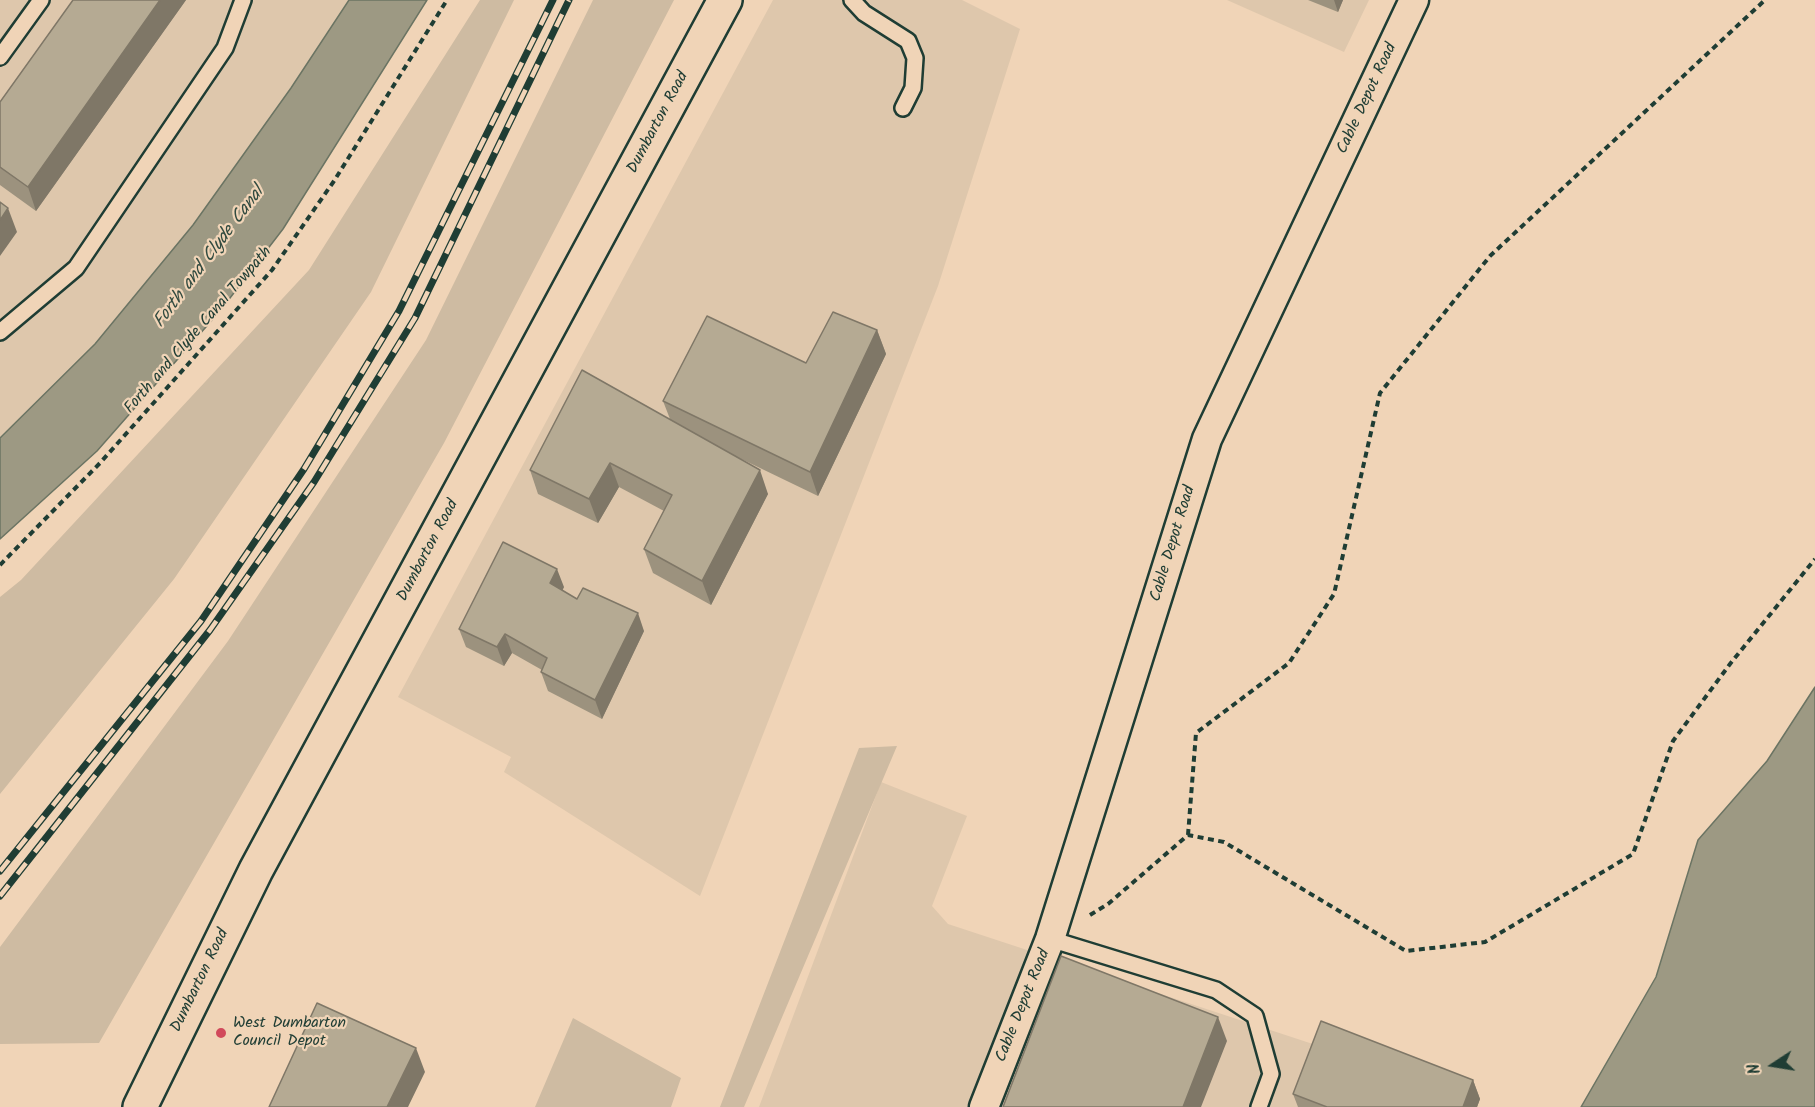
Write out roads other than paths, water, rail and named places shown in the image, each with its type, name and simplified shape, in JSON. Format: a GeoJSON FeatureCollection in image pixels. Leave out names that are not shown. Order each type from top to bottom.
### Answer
{"type":"FeatureCollection","features":[{"type":"Feature","properties":{"kind":"main road","name":"Dumbarton Road"},"geometry":{"type":"LineString","coordinates":[[140,1107],[256,870],[725,0]]}},
{"type":"Feature","properties":{"kind":"street","name":"Cable Depot Road"},"geometry":{"type":"LineString","coordinates":[[984,1107],[1050,939],[1207,439],[1414,0]]}},
{"type":"Feature","properties":{"kind":"lane"},"geometry":{"type":"LineString","coordinates":[[0,57],[41,0]]}},
{"type":"Feature","properties":{"kind":"lane"},"geometry":{"type":"LineString","coordinates":[[0,332],[76,268],[225,48],[243,0]]}},
{"type":"Feature","properties":{"kind":"lane"},"geometry":{"type":"LineString","coordinates":[[852,0],[864,13],[908,41],[915,58],[913,88],[903,108]]}},
{"type":"Feature","properties":{"kind":"lane"},"geometry":{"type":"LineString","coordinates":[[1050,939],[1216,990],[1255,1016],[1271,1074],[1259,1107]]}},
{"type":"Feature","properties":{"kind":"water","name":"Forth and Clyde Canal"},"geometry":{"type":"Polygon","coordinates":[[[349,0],[427,0],[283,229],[220,311],[97,451],[0,539],[0,438],[95,344],[193,225],[291,88],[349,0]]]}},
{"type":"Feature","properties":{"kind":"water"},"geometry":{"type":"Polygon","coordinates":[[[1815,687],[1815,1107],[1581,1107],[1656,977],[1698,840],[1767,761],[1815,687]]]}},
{"type":"Feature","properties":{"kind":"railway"},"geometry":{"type":"LineString","coordinates":[[0,871],[201,621],[304,469],[399,311],[553,0]]}},
{"type":"Feature","properties":{"kind":"railway"},"geometry":{"type":"LineString","coordinates":[[0,896],[210,630],[314,482],[415,318],[569,0]]}},
{"type":"Feature","properties":{"kind":"place","name":"West Dumbarton Council Depot"},"geometry":{"type":"Point","coordinates":[221,1033]}}]}
